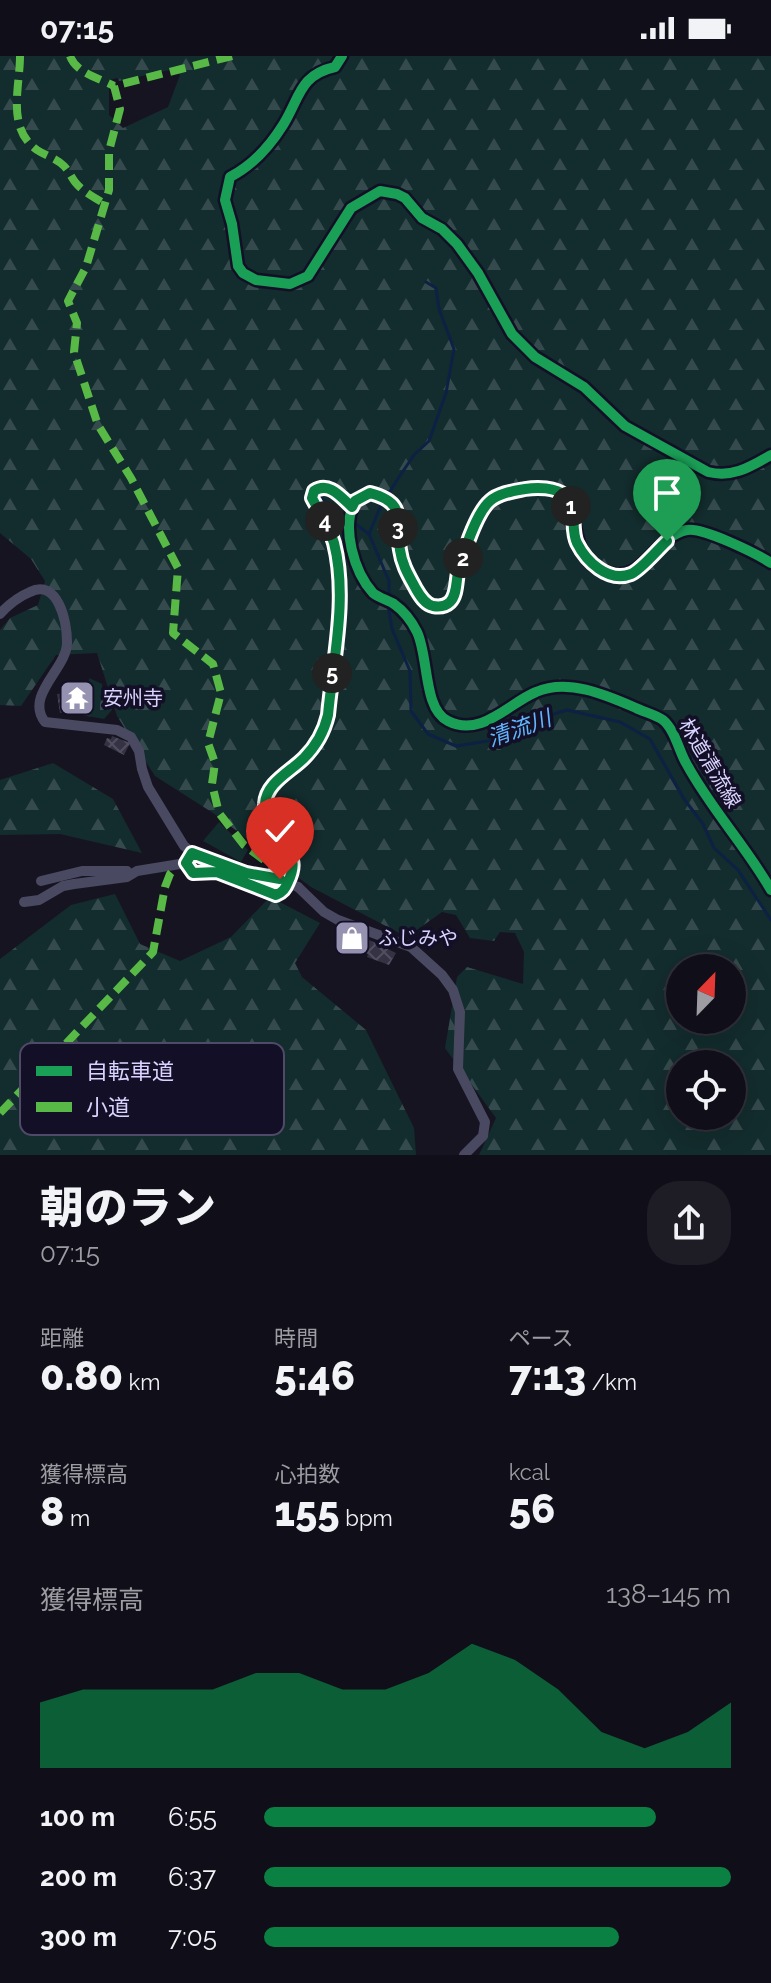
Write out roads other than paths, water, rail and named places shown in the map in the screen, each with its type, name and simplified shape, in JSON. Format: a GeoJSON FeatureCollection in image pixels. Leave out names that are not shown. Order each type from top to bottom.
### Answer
{"type":"FeatureCollection","features":[{"type":"Feature","properties":{"kind":"street"},"geometry":{"type":"LineString","coordinates":[[342,56],[335,67],[318,71],[310,78],[297,95],[283,126],[260,156],[230,177],[225,200],[238,266],[243,273],[256,280],[290,284],[308,276],[315,270],[351,208],[380,191],[397,194],[405,198],[422,218],[442,229],[457,244],[478,273],[512,334],[557,373],[584,387],[625,426],[708,472],[722,475],[737,473],[771,455]]}},
{"type":"Feature","properties":{"kind":"street"},"geometry":{"type":"LineString","coordinates":[[0,614],[9,604],[34,589],[44,589],[54,594],[59,601],[68,644],[40,701],[41,717],[53,725],[117,730],[131,737],[139,751],[148,787],[189,858],[193,873],[217,872],[276,895],[286,888],[294,864],[291,856],[272,835],[265,814],[265,801],[267,792],[305,757],[324,729],[340,591],[334,542],[312,498],[314,491],[321,487],[329,488],[352,507],[355,501],[370,493],[387,498],[399,515],[402,562],[420,596],[430,605],[441,607],[455,595],[458,572],[490,500],[529,488],[547,488],[566,496],[572,508],[577,542],[595,567],[606,573],[632,573],[667,541],[688,530],[747,548],[771,563]]}},
{"type":"Feature","properties":{"kind":"street","name":"林道清流線"},"geometry":{"type":"LineString","coordinates":[[352,507],[349,524],[359,570],[375,595],[395,604],[407,615],[417,633],[424,651],[435,711],[459,726],[470,726],[503,713],[535,692],[564,686],[608,696],[663,720],[706,796],[771,890]]}},
{"type":"Feature","properties":{"kind":"street"},"geometry":{"type":"LineString","coordinates":[[41,881],[82,871],[137,871],[189,858],[280,879],[298,887],[324,912],[338,920],[411,947],[442,975],[453,990],[460,1012],[458,1069],[485,1122],[483,1136],[464,1155]]}},
{"type":"Feature","properties":{"kind":"street"},"geometry":{"type":"LineString","coordinates":[[24,902],[39,900],[63,886],[127,877],[137,871]]}},
{"type":"Feature","properties":{"kind":"waterway"},"geometry":{"type":"LineString","coordinates":[[369,534],[397,480],[414,455],[429,441],[446,393],[454,349],[439,309],[436,288],[426,282]]}},
{"type":"Feature","properties":{"kind":"waterway"},"geometry":{"type":"LineString","coordinates":[[321,498],[347,518]]}},
{"type":"Feature","properties":{"kind":"waterway"},"geometry":{"type":"LineString","coordinates":[[353,522],[369,534]]}},
{"type":"Feature","properties":{"kind":"waterway","name":"清流川"},"geometry":{"type":"LineString","coordinates":[[369,534],[389,581],[389,598]]}},
{"type":"Feature","properties":{"kind":"waterway","name":"清流川"},"geometry":{"type":"LineString","coordinates":[[388,605],[392,629],[410,671],[411,711],[428,734],[456,746],[494,740],[567,710],[620,722],[650,739],[684,799],[703,824],[714,848],[738,870],[771,920]]}},
{"type":"Feature","properties":{"kind":"place","name":"安州寺"},"geometry":{"type":"Point","coordinates":[77,698]}},
{"type":"Feature","properties":{"kind":"place","name":"ふじみや"},"geometry":{"type":"Point","coordinates":[352,938]}}]}
